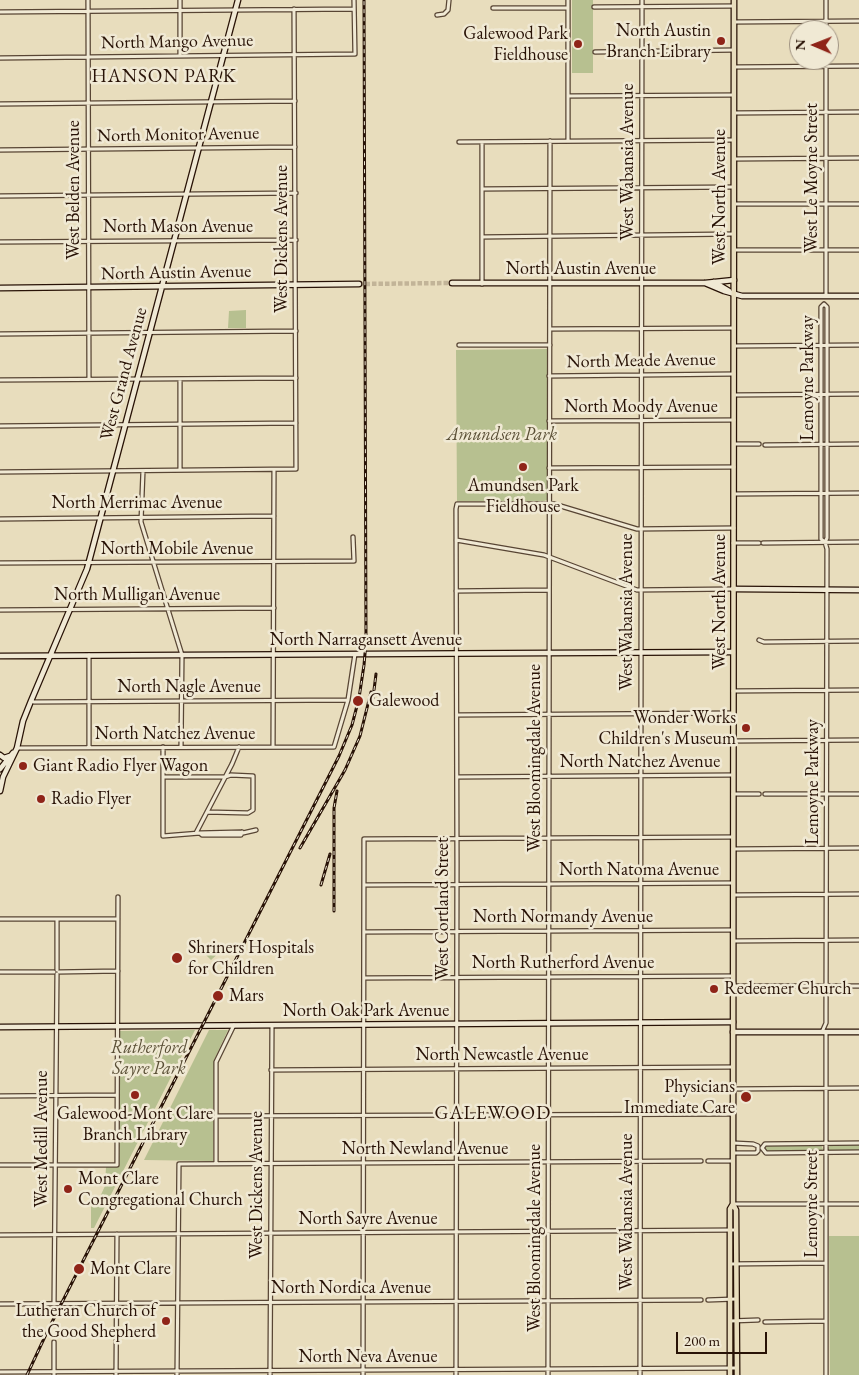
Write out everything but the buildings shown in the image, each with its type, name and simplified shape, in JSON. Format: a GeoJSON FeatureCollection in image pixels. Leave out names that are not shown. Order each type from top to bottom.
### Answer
{"type":"FeatureCollection","features":[{"type":"Feature","properties":{"kind":"main road","name":"West North Avenue"},"geometry":{"type":"LineString","coordinates":[[730,1375],[730,1264],[736,1210],[733,1204],[734,328],[732,293],[734,280],[734,0]]}},
{"type":"Feature","properties":{"kind":"main road","name":"West North Avenue"},"geometry":{"type":"LineString","coordinates":[[733,1230],[736,1264],[737,1375]]}},
{"type":"Feature","properties":{"kind":"street","name":"West Belden Avenue"},"geometry":{"type":"LineString","coordinates":[[88,0],[89,379]]}},
{"type":"Feature","properties":{"kind":"street"},"geometry":{"type":"LineString","coordinates":[[180,0],[180,56]]}},
{"type":"Feature","properties":{"kind":"street","name":"West Grand Avenue"},"geometry":{"type":"LineString","coordinates":[[0,791],[3,777],[17,748],[23,721],[88,564],[238,0]]}},
{"type":"Feature","properties":{"kind":"street"},"geometry":{"type":"LineString","coordinates":[[0,12],[354,9],[354,0]]}},
{"type":"Feature","properties":{"kind":"street"},"geometry":{"type":"LineString","coordinates":[[437,15],[444,14],[448,10],[449,0]]}},
{"type":"Feature","properties":{"kind":"street"},"geometry":{"type":"LineString","coordinates":[[568,0],[568,141]]}},
{"type":"Feature","properties":{"kind":"street","name":"West Wabansia Avenue"},"geometry":{"type":"LineString","coordinates":[[640,1375],[642,0]]}},
{"type":"Feature","properties":{"kind":"street"},"geometry":{"type":"LineString","coordinates":[[826,0],[826,20]]}},
{"type":"Feature","properties":{"kind":"street"},"geometry":{"type":"LineString","coordinates":[[594,7],[734,6]]}},
{"type":"Feature","properties":{"kind":"street"},"geometry":{"type":"LineString","coordinates":[[493,8],[568,8]]}},
{"type":"Feature","properties":{"kind":"street","name":"West Dickens Avenue"},"geometry":{"type":"LineString","coordinates":[[274,470],[296,469],[294,9]]}},
{"type":"Feature","properties":{"kind":"street","name":"North Mango Avenue"},"geometry":{"type":"LineString","coordinates":[[0,58],[355,54],[354,9]]}},
{"type":"Feature","properties":{"kind":"street"},"geometry":{"type":"LineString","coordinates":[[734,22],[789,21]]}},
{"type":"Feature","properties":{"kind":"street"},"geometry":{"type":"LineString","coordinates":[[839,21],[859,21]]}},
{"type":"Feature","properties":{"kind":"street"},"geometry":{"type":"LineString","coordinates":[[595,52],[734,50]]}},
{"type":"Feature","properties":{"kind":"street"},"geometry":{"type":"LineString","coordinates":[[839,67],[859,66]]}},
{"type":"Feature","properties":{"kind":"street"},"geometry":{"type":"LineString","coordinates":[[734,67],[789,67]]}},
{"type":"Feature","properties":{"kind":"street","name":"West Le Moyne Street"},"geometry":{"type":"LineString","coordinates":[[826,70],[826,296]]}},
{"type":"Feature","properties":{"kind":"street"},"geometry":{"type":"LineString","coordinates":[[568,96],[734,96]]}},
{"type":"Feature","properties":{"kind":"street"},"geometry":{"type":"LineString","coordinates":[[0,104],[295,101]]}},
{"type":"Feature","properties":{"kind":"street"},"geometry":{"type":"LineString","coordinates":[[734,113],[859,112]]}},
{"type":"Feature","properties":{"kind":"street"},"geometry":{"type":"LineString","coordinates":[[459,142],[734,140]]}},
{"type":"Feature","properties":{"kind":"street"},"geometry":{"type":"LineString","coordinates":[[482,142],[482,284]]}},
{"type":"Feature","properties":{"kind":"street","name":"West Bloomingdale Avenue"},"geometry":{"type":"LineString","coordinates":[[548,1375],[550,142]]}},
{"type":"Feature","properties":{"kind":"street","name":"North Monitor Avenue"},"geometry":{"type":"LineString","coordinates":[[0,150],[295,147]]}},
{"type":"Feature","properties":{"kind":"street"},"geometry":{"type":"LineString","coordinates":[[734,159],[859,158]]}},
{"type":"Feature","properties":{"kind":"street"},"geometry":{"type":"LineString","coordinates":[[482,189],[734,187]]}},
{"type":"Feature","properties":{"kind":"street"},"geometry":{"type":"LineString","coordinates":[[0,196],[296,193]]}},
{"type":"Feature","properties":{"kind":"street"},"geometry":{"type":"LineString","coordinates":[[734,204],[859,204]]}},
{"type":"Feature","properties":{"kind":"street"},"geometry":{"type":"LineString","coordinates":[[482,237],[734,234]]}},
{"type":"Feature","properties":{"kind":"street","name":"North Mason Avenue"},"geometry":{"type":"LineString","coordinates":[[0,242],[296,240]]}},
{"type":"Feature","properties":{"kind":"street"},"geometry":{"type":"LineString","coordinates":[[734,250],[859,250]]}},
{"type":"Feature","properties":{"kind":"street","name":"North Austin Avenue"},"geometry":{"type":"LineString","coordinates":[[452,284],[713,282],[734,280]]}},
{"type":"Feature","properties":{"kind":"street","name":"North Austin Avenue"},"geometry":{"type":"LineString","coordinates":[[704,282],[732,293]]}},
{"type":"Feature","properties":{"kind":"street"},"geometry":{"type":"LineString","coordinates":[[713,282],[732,293],[742,296],[859,296]]}},
{"type":"Feature","properties":{"kind":"street","name":"North Austin Avenue"},"geometry":{"type":"LineString","coordinates":[[0,288],[359,285]]}},
{"type":"Feature","properties":{"kind":"street","name":"Lemoyne Parkway"},"geometry":{"type":"LineString","coordinates":[[825,542],[821,539],[821,307],[824,304],[827,307],[827,538],[825,542],[826,1032]]}},
{"type":"Feature","properties":{"kind":"street"},"geometry":{"type":"LineString","coordinates":[[550,329],[734,328]]}},
{"type":"Feature","properties":{"kind":"street"},"geometry":{"type":"LineString","coordinates":[[0,334],[296,331]]}},
{"type":"Feature","properties":{"kind":"street"},"geometry":{"type":"LineString","coordinates":[[459,345],[550,345]]}},
{"type":"Feature","properties":{"kind":"street"},"geometry":{"type":"LineString","coordinates":[[734,346],[859,345]]}},
{"type":"Feature","properties":{"kind":"street","name":"North Meade Avenue"},"geometry":{"type":"LineString","coordinates":[[550,376],[734,374]]}},
{"type":"Feature","properties":{"kind":"street"},"geometry":{"type":"LineString","coordinates":[[0,380],[296,378]]}},
{"type":"Feature","properties":{"kind":"street"},"geometry":{"type":"LineString","coordinates":[[180,379],[180,470]]}},
{"type":"Feature","properties":{"kind":"street"},"geometry":{"type":"LineString","coordinates":[[734,395],[859,394]]}},
{"type":"Feature","properties":{"kind":"street","name":"North Moody Avenue"},"geometry":{"type":"LineString","coordinates":[[549,421],[734,420]]}},
{"type":"Feature","properties":{"kind":"street"},"geometry":{"type":"LineString","coordinates":[[0,426],[296,424]]}},
{"type":"Feature","properties":{"kind":"street"},"geometry":{"type":"LineString","coordinates":[[734,444],[759,444]]}},
{"type":"Feature","properties":{"kind":"street"},"geometry":{"type":"LineString","coordinates":[[765,445],[859,444]]}},
{"type":"Feature","properties":{"kind":"street"},"geometry":{"type":"LineString","coordinates":[[549,468],[734,467]]}},
{"type":"Feature","properties":{"kind":"street"},"geometry":{"type":"LineString","coordinates":[[0,472],[274,470],[273,747]]}},
{"type":"Feature","properties":{"kind":"street"},"geometry":{"type":"LineString","coordinates":[[143,471],[140,517],[182,655],[181,747]]}},
{"type":"Feature","properties":{"kind":"street"},"geometry":{"type":"LineString","coordinates":[[734,494],[859,493]]}},
{"type":"Feature","properties":{"kind":"street"},"geometry":{"type":"LineString","coordinates":[[549,503],[641,529],[734,528]]}},
{"type":"Feature","properties":{"kind":"street","name":"West Cortland Street"},"geometry":{"type":"LineString","coordinates":[[456,1375],[457,504],[549,503]]}},
{"type":"Feature","properties":{"kind":"street","name":"North Merrimac Avenue"},"geometry":{"type":"LineString","coordinates":[[0,518],[274,516]]}},
{"type":"Feature","properties":{"kind":"street","name":"North Mobile Avenue"},"geometry":{"type":"LineString","coordinates":[[0,564],[354,561],[353,537]]}},
{"type":"Feature","properties":{"kind":"street"},"geometry":{"type":"LineString","coordinates":[[456,540],[549,557],[637,590],[859,590]]}},
{"type":"Feature","properties":{"kind":"street"},"geometry":{"type":"LineString","coordinates":[[734,543],[859,542]]}},
{"type":"Feature","properties":{"kind":"street"},"geometry":{"type":"LineString","coordinates":[[456,591],[549,590]]}},
{"type":"Feature","properties":{"kind":"street","name":"North Mulligan Avenue"},"geometry":{"type":"LineString","coordinates":[[0,610],[274,608]]}},
{"type":"Feature","properties":{"kind":"street"},"geometry":{"type":"LineString","coordinates":[[759,640],[764,642],[859,641]]}},
{"type":"Feature","properties":{"kind":"street","name":"North Narragansett Avenue"},"geometry":{"type":"LineString","coordinates":[[0,656],[733,652]]}},
{"type":"Feature","properties":{"kind":"street"},"geometry":{"type":"LineString","coordinates":[[348,700],[355,654]]}},
{"type":"Feature","properties":{"kind":"street"},"geometry":{"type":"LineString","coordinates":[[89,655],[89,748]]}},
{"type":"Feature","properties":{"kind":"street"},"geometry":{"type":"LineString","coordinates":[[733,691],[859,690]]}},
{"type":"Feature","properties":{"kind":"street","name":"North Nagle Avenue"},"geometry":{"type":"LineString","coordinates":[[31,701],[348,700]]}},
{"type":"Feature","properties":{"kind":"street","name":"North Natchez Avenue"},"geometry":{"type":"LineString","coordinates":[[17,748],[334,747],[348,700]]}},
{"type":"Feature","properties":{"kind":"street"},"geometry":{"type":"LineString","coordinates":[[457,715],[733,714]]}},
{"type":"Feature","properties":{"kind":"street"},"geometry":{"type":"LineString","coordinates":[[733,741],[859,740]]}},
{"type":"Feature","properties":{"kind":"street"},"geometry":{"type":"LineString","coordinates":[[163,747],[163,836],[198,833],[243,833],[256,830]]}},
{"type":"Feature","properties":{"kind":"street"},"geometry":{"type":"LineString","coordinates":[[198,833],[206,812],[239,747]]}},
{"type":"Feature","properties":{"kind":"street","name":"West Grand Avenue"},"geometry":{"type":"LineString","coordinates":[[0,769],[17,748]]}},
{"type":"Feature","properties":{"kind":"street"},"geometry":{"type":"LineString","coordinates":[[0,755],[4,758],[10,756]]}},
{"type":"Feature","properties":{"kind":"street"},"geometry":{"type":"LineString","coordinates":[[163,775],[253,776],[253,810],[248,813],[206,812]]}},
{"type":"Feature","properties":{"kind":"street","name":"North Natchez Avenue"},"geometry":{"type":"LineString","coordinates":[[457,777],[733,775]]}},
{"type":"Feature","properties":{"kind":"street"},"geometry":{"type":"LineString","coordinates":[[733,794],[759,794]]}},
{"type":"Feature","properties":{"kind":"street"},"geometry":{"type":"LineString","coordinates":[[765,794],[859,794]]}},
{"type":"Feature","properties":{"kind":"street"},"geometry":{"type":"LineString","coordinates":[[363,1373],[364,839],[733,837]]}},
{"type":"Feature","properties":{"kind":"street"},"geometry":{"type":"LineString","coordinates":[[733,849],[859,848]]}},
{"type":"Feature","properties":{"kind":"street","name":"North Natoma Avenue"},"geometry":{"type":"LineString","coordinates":[[364,885],[733,883]]}},
{"type":"Feature","properties":{"kind":"street"},"geometry":{"type":"LineString","coordinates":[[733,895],[859,894]]}},
{"type":"Feature","properties":{"kind":"street"},"geometry":{"type":"LineString","coordinates":[[0,1165],[117,1165],[118,897]]}},
{"type":"Feature","properties":{"kind":"street"},"geometry":{"type":"LineString","coordinates":[[0,919],[118,919]]}},
{"type":"Feature","properties":{"kind":"street","name":"West Medill Avenue"},"geometry":{"type":"LineString","coordinates":[[54,1304],[57,919]]}},
{"type":"Feature","properties":{"kind":"street","name":"North Normandy Avenue"},"geometry":{"type":"LineString","coordinates":[[364,932],[733,930]]}},
{"type":"Feature","properties":{"kind":"street"},"geometry":{"type":"LineString","coordinates":[[733,941],[859,940]]}},
{"type":"Feature","properties":{"kind":"street"},"geometry":{"type":"LineString","coordinates":[[0,972],[118,972]]}},
{"type":"Feature","properties":{"kind":"street","name":"North Rutherford Avenue"},"geometry":{"type":"LineString","coordinates":[[364,978],[733,976]]}},
{"type":"Feature","properties":{"kind":"street"},"geometry":{"type":"LineString","coordinates":[[733,986],[859,986]]}},
{"type":"Feature","properties":{"kind":"street","name":"North Oak Park Avenue"},"geometry":{"type":"LineString","coordinates":[[0,1027],[733,1022]]}},
{"type":"Feature","properties":{"kind":"street","name":"Lemoyne Parkway"},"geometry":{"type":"LineString","coordinates":[[826,1022],[826,1032]]}},
{"type":"Feature","properties":{"kind":"street"},"geometry":{"type":"LineString","coordinates":[[216,1164],[216,1062],[234,1025]]}},
{"type":"Feature","properties":{"kind":"street","name":"West Dickens Avenue"},"geometry":{"type":"LineString","coordinates":[[270,1373],[272,1025]]}},
{"type":"Feature","properties":{"kind":"street"},"geometry":{"type":"LineString","coordinates":[[733,1032],[859,1032]]}},
{"type":"Feature","properties":{"kind":"street","name":"Lemoyne Street"},"geometry":{"type":"LineString","coordinates":[[826,1032],[826,1375]]}},
{"type":"Feature","properties":{"kind":"street","name":"North Newcastle Avenue"},"geometry":{"type":"LineString","coordinates":[[272,1070],[733,1067]]}},
{"type":"Feature","properties":{"kind":"street"},"geometry":{"type":"LineString","coordinates":[[733,1089],[859,1088]]}},
{"type":"Feature","properties":{"kind":"street"},"geometry":{"type":"LineString","coordinates":[[0,1096],[117,1095]]}},
{"type":"Feature","properties":{"kind":"street"},"geometry":{"type":"LineString","coordinates":[[216,1116],[733,1114]]}},
{"type":"Feature","properties":{"kind":"street"},"geometry":{"type":"LineString","coordinates":[[733,1143],[753,1144],[758,1149],[756,1153],[733,1153]]}},
{"type":"Feature","properties":{"kind":"street"},"geometry":{"type":"LineString","coordinates":[[859,1143],[766,1144],[762,1148],[766,1153],[859,1152]]}},
{"type":"Feature","properties":{"kind":"street","name":"North Newland Avenue"},"geometry":{"type":"LineString","coordinates":[[178,1234],[179,1164],[701,1161]]}},
{"type":"Feature","properties":{"kind":"street"},"geometry":{"type":"LineString","coordinates":[[708,1161],[733,1161]]}},
{"type":"Feature","properties":{"kind":"street"},"geometry":{"type":"LineString","coordinates":[[733,1204],[859,1204]]}},
{"type":"Feature","properties":{"kind":"street","name":"North Sayre Avenue"},"geometry":{"type":"LineString","coordinates":[[0,1235],[733,1230]]}},
{"type":"Feature","properties":{"kind":"street"},"geometry":{"type":"LineString","coordinates":[[116,1374],[117,1234]]}},
{"type":"Feature","properties":{"kind":"street"},"geometry":{"type":"LineString","coordinates":[[177,1374],[178,1234]]}},
{"type":"Feature","properties":{"kind":"street"},"geometry":{"type":"LineString","coordinates":[[730,1264],[826,1263]]}},
{"type":"Feature","properties":{"kind":"street"},"geometry":{"type":"LineString","coordinates":[[708,1300],[736,1299]]}},
{"type":"Feature","properties":{"kind":"street","name":"North Nordica Avenue"},"geometry":{"type":"LineString","coordinates":[[0,1304],[702,1300]]}},
{"type":"Feature","properties":{"kind":"street"},"geometry":{"type":"LineString","coordinates":[[730,1321],[758,1320]]}},
{"type":"Feature","properties":{"kind":"street"},"geometry":{"type":"LineString","coordinates":[[765,1322],[826,1321]]}},
{"type":"Feature","properties":{"kind":"street"},"geometry":{"type":"LineString","coordinates":[[54,1342],[54,1374]]}},
{"type":"Feature","properties":{"kind":"street","name":"North Neva Avenue"},"geometry":{"type":"LineString","coordinates":[[0,1372],[54,1374],[363,1373],[456,1370],[736,1368]]}},
{"type":"Feature","properties":{"kind":"green space"},"geometry":{"type":"Polygon","coordinates":[[[572,0],[593,0],[593,73],[572,73],[572,0]]]}},
{"type":"Feature","properties":{"kind":"green space"},"geometry":{"type":"Polygon","coordinates":[[[246,310],[246,328],[228,328],[229,311],[246,310]]]}},
{"type":"Feature","properties":{"kind":"green space","name":"Amundsen Park"},"geometry":{"type":"Polygon","coordinates":[[[547,349],[547,500],[457,501],[456,350],[547,349]]]}},
{"type":"Feature","properties":{"kind":"green space"},"geometry":{"type":"Polygon","coordinates":[[[213,943],[216,943],[221,948],[221,951],[211,960],[204,953],[213,943]]]}},
{"type":"Feature","properties":{"kind":"green space","name":"Rutherford Sayre Park"},"geometry":{"type":"Polygon","coordinates":[[[195,1030],[94,1228],[91,1228],[91,1201],[98,1201],[105,1186],[106,1167],[119,1167],[120,1031],[195,1030]]]}},
{"type":"Feature","properties":{"kind":"green space","name":"Rutherford Sayre Park"},"geometry":{"type":"Polygon","coordinates":[[[209,1030],[228,1030],[214,1060],[213,1161],[144,1160],[209,1030]]]}},
{"type":"Feature","properties":{"kind":"green space"},"geometry":{"type":"Polygon","coordinates":[[[859,1144],[859,1151],[830,1151],[828,1149],[830,1145],[859,1144]]]}},
{"type":"Feature","properties":{"kind":"green space"},"geometry":{"type":"Polygon","coordinates":[[[766,1145],[821,1145],[823,1149],[821,1151],[766,1151],[764,1147],[766,1145]]]}},
{"type":"Feature","properties":{"kind":"green space"},"geometry":{"type":"Polygon","coordinates":[[[829,1236],[859,1236],[859,1375],[830,1375],[829,1236]]]}},
{"type":"Feature","properties":{"kind":"tunnel"},"geometry":{"type":"LineString","coordinates":[[359,284],[452,283]]}},
{"type":"Feature","properties":{"kind":"railway"},"geometry":{"type":"LineString","coordinates":[[27,1375],[48,1330],[339,756],[352,725],[359,698],[366,642],[364,0]]}},
{"type":"Feature","properties":{"kind":"railway"},"geometry":{"type":"LineString","coordinates":[[373,698],[376,674]]}},
{"type":"Feature","properties":{"kind":"railway"},"geometry":{"type":"LineString","coordinates":[[300,848],[345,770],[360,736],[371,692]]}},
{"type":"Feature","properties":{"kind":"railway"},"geometry":{"type":"LineString","coordinates":[[334,911],[334,808],[337,791]]}},
{"type":"Feature","properties":{"kind":"railway"},"geometry":{"type":"LineString","coordinates":[[321,885],[330,854]]}},
{"type":"Feature","properties":{"kind":"place","name":"North Austin Branch Library"},"geometry":{"type":"Point","coordinates":[721,41]}},
{"type":"Feature","properties":{"kind":"place","name":"Galewood Park Fieldhouse"},"geometry":{"type":"Point","coordinates":[578,44]}},
{"type":"Feature","properties":{"kind":"place","name":"Amundsen Park Fieldhouse"},"geometry":{"type":"Point","coordinates":[523,467]}},
{"type":"Feature","properties":{"kind":"place","name":"Galewood"},"geometry":{"type":"Point","coordinates":[358,701]}},
{"type":"Feature","properties":{"kind":"place","name":"Wonder Works Children's Museum"},"geometry":{"type":"Point","coordinates":[746,728]}},
{"type":"Feature","properties":{"kind":"place","name":"Giant Radio Flyer Wagon"},"geometry":{"type":"Point","coordinates":[23,766]}},
{"type":"Feature","properties":{"kind":"place","name":"Radio Flyer"},"geometry":{"type":"Point","coordinates":[41,799]}},
{"type":"Feature","properties":{"kind":"place","name":"Shriners Hospitals for Children"},"geometry":{"type":"Point","coordinates":[177,958]}},
{"type":"Feature","properties":{"kind":"place","name":"Redeemer Church"},"geometry":{"type":"Point","coordinates":[714,989]}},
{"type":"Feature","properties":{"kind":"place","name":"Mars"},"geometry":{"type":"Point","coordinates":[218,996]}},
{"type":"Feature","properties":{"kind":"place","name":"Galewood-Mont Clare Branch Library"},"geometry":{"type":"Point","coordinates":[135,1095]}},
{"type":"Feature","properties":{"kind":"place","name":"Physicians Immediate Care"},"geometry":{"type":"Point","coordinates":[746,1097]}},
{"type":"Feature","properties":{"kind":"place","name":"Mont Clare Congregational Church"},"geometry":{"type":"Point","coordinates":[68,1189]}},
{"type":"Feature","properties":{"kind":"place","name":"Mont Clare"},"geometry":{"type":"Point","coordinates":[79,1269]}},
{"type":"Feature","properties":{"kind":"place","name":"Lutheran Church of the Good Shepherd"},"geometry":{"type":"Point","coordinates":[166,1321]}},
{"type":"Feature","properties":{"kind":"district","name":"HANSON PARK"},"geometry":{"type":"Point","coordinates":[164,77]}},
{"type":"Feature","properties":{"kind":"district","name":"GALEWOOD"},"geometry":{"type":"Point","coordinates":[493,1114]}}]}
